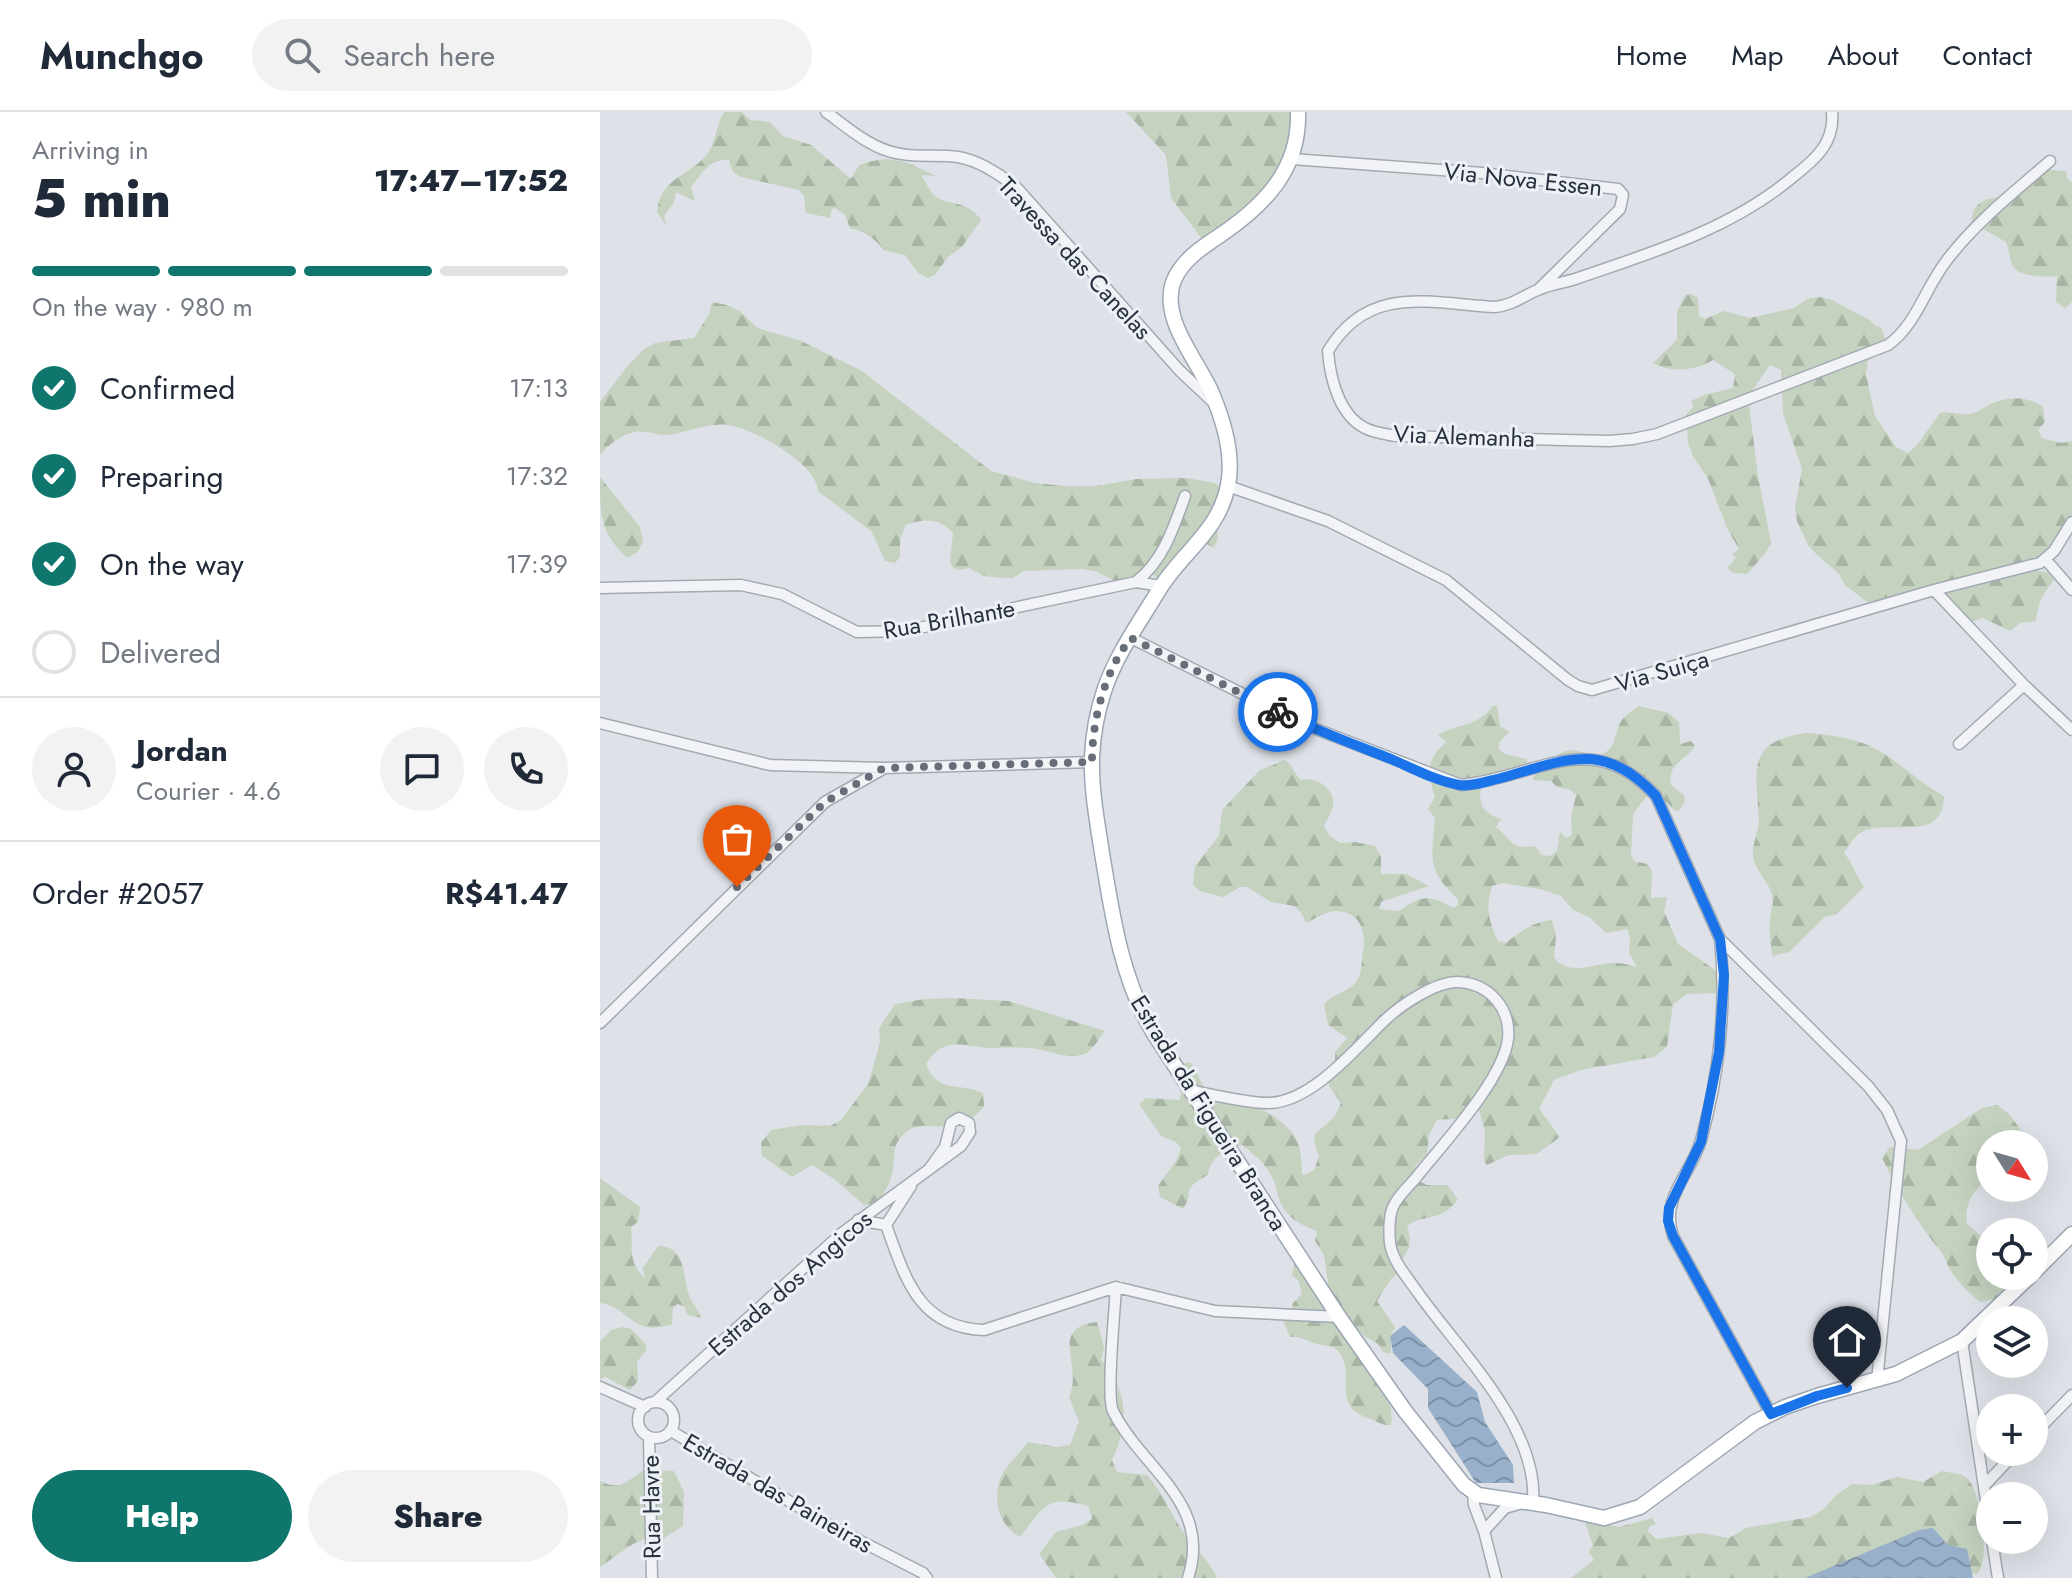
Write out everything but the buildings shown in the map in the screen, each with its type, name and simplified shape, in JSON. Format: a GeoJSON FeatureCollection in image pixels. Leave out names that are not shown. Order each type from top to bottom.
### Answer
{"type":"FeatureCollection","features":[{"type":"Feature","properties":{"kind":"main road","name":"Estrada da Figueira Branca"},"geometry":{"type":"LineString","coordinates":[[1298,112],[1292,159],[1284,175],[1258,204],[1187,261],[1176,275],[1171,291],[1170,305],[1176,322],[1218,407],[1228,449],[1228,486],[1219,512],[1206,535],[1161,586],[1122,649],[1104,691],[1094,734],[1094,801],[1110,901],[1132,992],[1153,1032],[1339,1317],[1405,1411],[1473,1493]]}},
{"type":"Feature","properties":{"kind":"main road"},"geometry":{"type":"LineString","coordinates":[[2048,1258],[2072,1234]]}},
{"type":"Feature","properties":{"kind":"main road"},"geometry":{"type":"LineString","coordinates":[[1473,1493],[1604,1518],[1619,1515],[1651,1501],[1727,1441],[1771,1414],[1817,1396],[1877,1381],[1962,1341],[2015,1290]]}},
{"type":"Feature","properties":{"kind":"street","name":"Travessa das Canelas"},"geometry":{"type":"LineString","coordinates":[[826,112],[875,146],[894,153],[958,157],[1001,175],[1018,189],[1180,371],[1218,407]]}},
{"type":"Feature","properties":{"kind":"street","name":"Via Alemanha"},"geometry":{"type":"LineString","coordinates":[[1832,112],[1834,125],[1828,143],[1812,162],[1778,190],[1725,223],[1652,252],[1539,289],[1509,305],[1495,307],[1414,302],[1368,309],[1349,323],[1328,351],[1329,372],[1344,407],[1354,421],[1367,430],[1396,436],[1609,441],[1657,434],[1888,345],[1901,335],[1916,314],[1927,289],[1967,236],[2050,161]]}},
{"type":"Feature","properties":{"kind":"street","name":"Via Nova Essen"},"geometry":{"type":"LineString","coordinates":[[1292,159],[1482,173],[1618,189],[1623,195],[1620,209],[1539,289]]}},
{"type":"Feature","properties":{"kind":"street","name":"Via Suiça"},"geometry":{"type":"LineString","coordinates":[[1228,486],[1328,521],[1446,580],[1568,680],[1592,690],[2046,560]]}},
{"type":"Feature","properties":{"kind":"street"},"geometry":{"type":"LineString","coordinates":[[1136,582],[1148,573],[1168,541],[1185,496]]}},
{"type":"Feature","properties":{"kind":"street"},"geometry":{"type":"LineString","coordinates":[[2072,522],[2046,560],[2072,590]]}},
{"type":"Feature","properties":{"kind":"street","name":"Rua Brilhante"},"geometry":{"type":"LineString","coordinates":[[600,588],[741,585],[782,594],[857,632],[905,631],[1136,582],[1161,586]]}},
{"type":"Feature","properties":{"kind":"street"},"geometry":{"type":"LineString","coordinates":[[1934,590],[2024,685],[2072,730]]}},
{"type":"Feature","properties":{"kind":"street"},"geometry":{"type":"LineString","coordinates":[[1131,638],[1303,724],[1461,785],[1483,783],[1573,758],[1592,758],[1620,766],[1640,779],[1656,796],[1720,939],[1724,975],[1719,1052],[1701,1142],[1669,1208],[1668,1221],[1673,1236],[1771,1414]]}},
{"type":"Feature","properties":{"kind":"street"},"geometry":{"type":"LineString","coordinates":[[1959,744],[2024,685]]}},
{"type":"Feature","properties":{"kind":"street"},"geometry":{"type":"LineString","coordinates":[[600,723],[770,765],[884,768],[1092,762]]}},
{"type":"Feature","properties":{"kind":"street"},"geometry":{"type":"LineString","coordinates":[[600,1023],[825,802],[884,768]]}},
{"type":"Feature","properties":{"kind":"street"},"geometry":{"type":"LineString","coordinates":[[1720,939],[1868,1086],[1887,1110],[1901,1141],[1877,1381]]}},
{"type":"Feature","properties":{"kind":"street"},"geometry":{"type":"LineString","coordinates":[[1193,1091],[1270,1103],[1302,1096],[1391,1015],[1422,993],[1458,982],[1488,991],[1504,1007],[1508,1039],[1492,1082],[1392,1208],[1390,1245],[1397,1263],[1439,1322],[1470,1356],[1503,1407],[1530,1467],[1534,1489],[1531,1502],[1505,1508],[1484,1531]]}},
{"type":"Feature","properties":{"kind":"street","name":"Estrada dos Angicos"},"geometry":{"type":"LineString","coordinates":[[650,1404],[858,1220],[961,1146],[970,1132],[965,1119],[959,1118],[951,1123],[945,1147],[930,1168]]}},
{"type":"Feature","properties":{"kind":"street"},"geometry":{"type":"LineString","coordinates":[[886,1225],[916,1178]]}},
{"type":"Feature","properties":{"kind":"street"},"geometry":{"type":"LineString","coordinates":[[858,1220],[886,1225]]}},
{"type":"Feature","properties":{"kind":"street"},"geometry":{"type":"LineString","coordinates":[[886,1225],[906,1281],[926,1307],[952,1325],[984,1330],[1116,1287],[1215,1311],[1339,1317]]}},
{"type":"Feature","properties":{"kind":"street"},"geometry":{"type":"LineString","coordinates":[[1116,1287],[1111,1409],[1181,1499],[1191,1529],[1193,1563],[1188,1578]]}},
{"type":"Feature","properties":{"kind":"street"},"geometry":{"type":"LineString","coordinates":[[1962,1341],[1983,1482]]}},
{"type":"Feature","properties":{"kind":"street"},"geometry":{"type":"LineString","coordinates":[[600,1387],[670,1409],[674,1420],[671,1431],[661,1437],[649,1437],[640,1429],[639,1423],[650,1404]]}},
{"type":"Feature","properties":{"kind":"street"},"geometry":{"type":"LineString","coordinates":[[2048,1420],[2072,1395]]}},
{"type":"Feature","properties":{"kind":"street","name":"Estrada das Paineiras"},"geometry":{"type":"LineString","coordinates":[[671,1431],[831,1526],[923,1573],[927,1578]]}},
{"type":"Feature","properties":{"kind":"street","name":"Rua Havre"},"geometry":{"type":"LineString","coordinates":[[649,1437],[652,1578]]}},
{"type":"Feature","properties":{"kind":"street"},"geometry":{"type":"LineString","coordinates":[[1988,1482],[2003,1466]]}},
{"type":"Feature","properties":{"kind":"street","name":"Estrada da Figueira Branca"},"geometry":{"type":"LineString","coordinates":[[1473,1493],[1496,1578]]}},
{"type":"Feature","properties":{"kind":"street"},"geometry":{"type":"LineString","coordinates":[[1994,1554],[1998,1578]]}},
{"type":"Feature","properties":{"kind":"green space"},"geometry":{"type":"Polygon","coordinates":[[[724,112],[741,112],[751,120],[770,122],[783,136],[811,145],[851,179],[859,165],[871,161],[899,160],[916,166],[936,176],[922,177],[934,195],[969,208],[981,220],[962,247],[948,257],[935,275],[928,278],[918,273],[905,255],[883,250],[869,236],[850,228],[845,215],[835,208],[830,218],[806,213],[804,196],[799,190],[741,177],[733,172],[729,160],[722,160],[707,168],[691,187],[695,201],[676,192],[674,202],[664,216],[674,237],[657,212],[659,201],[668,185],[705,157],[724,112]]]}},
{"type":"Feature","properties":{"kind":"green space"},"geometry":{"type":"Polygon","coordinates":[[[1126,112],[1297,112],[1294,156],[1245,213],[1210,231],[1202,239],[1171,198],[1166,155],[1126,112]]]}},
{"type":"Feature","properties":{"kind":"green space"},"geometry":{"type":"Polygon","coordinates":[[[2036,169],[2066,171],[2067,178],[2072,182],[2072,302],[2065,308],[2056,302],[2057,276],[2019,272],[2012,264],[2006,242],[1972,223],[1979,204],[1996,198],[2011,199],[2036,169]]]}},
{"type":"Feature","properties":{"kind":"green space"},"geometry":{"type":"Polygon","coordinates":[[[1685,295],[1698,298],[1699,316],[1705,319],[1724,311],[1750,318],[1794,308],[1807,299],[1820,297],[1832,300],[1881,327],[1885,338],[1868,360],[1866,374],[1875,416],[1896,447],[1908,453],[1940,413],[1970,414],[1994,403],[2016,398],[2030,400],[2043,407],[2045,422],[2038,430],[2042,438],[2061,443],[2072,441],[2072,534],[2065,545],[2031,566],[2048,573],[2054,580],[2041,599],[2036,621],[2020,623],[2010,631],[1983,618],[1970,622],[1938,597],[1867,602],[1845,585],[1839,574],[1808,545],[1797,521],[1795,508],[1802,469],[1783,413],[1781,370],[1770,365],[1748,397],[1758,476],[1771,543],[1747,574],[1733,573],[1727,568],[1736,558],[1732,554],[1739,549],[1708,479],[1693,456],[1688,443],[1686,415],[1694,406],[1691,401],[1733,388],[1735,374],[1713,360],[1699,367],[1683,369],[1653,363],[1677,340],[1677,312],[1685,295]]]}},
{"type":"Feature","properties":{"kind":"green space"},"geometry":{"type":"Polygon","coordinates":[[[712,302],[741,312],[757,328],[799,340],[862,371],[991,471],[1035,483],[1064,486],[1096,486],[1136,479],[1187,478],[1215,483],[1223,489],[1216,522],[1218,538],[1214,548],[1205,543],[1160,581],[1151,572],[1134,581],[1115,581],[1095,571],[1081,569],[1024,571],[1013,578],[1001,578],[984,576],[969,568],[953,568],[950,561],[953,533],[943,524],[925,520],[906,525],[900,539],[900,557],[895,563],[885,561],[872,532],[818,491],[808,470],[797,460],[744,429],[716,425],[666,435],[635,432],[616,440],[600,455],[600,402],[644,349],[655,343],[694,338],[709,314],[712,302]]]}},
{"type":"Feature","properties":{"kind":"green space"},"geometry":{"type":"Polygon","coordinates":[[[600,477],[640,527],[643,541],[638,552],[627,558],[611,540],[603,522],[600,477]]]}},
{"type":"Feature","properties":{"kind":"green space"},"geometry":{"type":"Polygon","coordinates":[[[1497,706],[1500,726],[1509,732],[1499,743],[1499,749],[1505,754],[1526,759],[1528,764],[1525,770],[1482,786],[1481,803],[1486,811],[1501,819],[1496,827],[1512,843],[1520,847],[1535,846],[1542,855],[1551,856],[1557,851],[1560,832],[1566,838],[1572,835],[1571,817],[1576,795],[1551,781],[1533,780],[1533,777],[1551,760],[1568,750],[1596,755],[1606,752],[1612,746],[1622,720],[1639,706],[1669,713],[1679,722],[1680,744],[1691,741],[1695,746],[1672,771],[1671,785],[1684,795],[1685,801],[1680,810],[1675,811],[1656,791],[1651,790],[1633,814],[1631,855],[1635,862],[1648,865],[1651,869],[1651,898],[1667,897],[1664,911],[1678,944],[1718,972],[1719,993],[1687,994],[1673,1004],[1667,1047],[1654,1057],[1581,1070],[1554,1080],[1539,1109],[1560,1137],[1537,1154],[1509,1155],[1487,1165],[1484,1161],[1485,1131],[1479,1110],[1466,1118],[1437,1120],[1429,1135],[1427,1154],[1416,1165],[1413,1178],[1427,1185],[1447,1185],[1458,1199],[1446,1211],[1407,1226],[1410,1242],[1401,1270],[1377,1301],[1395,1327],[1391,1335],[1391,1354],[1383,1352],[1378,1344],[1364,1336],[1342,1311],[1367,1351],[1389,1396],[1391,1425],[1385,1425],[1356,1412],[1349,1405],[1346,1368],[1337,1350],[1290,1337],[1282,1319],[1289,1318],[1293,1303],[1302,1294],[1298,1280],[1292,1276],[1296,1254],[1328,1283],[1324,1255],[1315,1241],[1317,1231],[1288,1214],[1267,1169],[1242,1145],[1215,1158],[1208,1175],[1190,1188],[1183,1209],[1160,1197],[1158,1186],[1181,1149],[1176,1142],[1161,1136],[1139,1104],[1146,1098],[1180,1100],[1174,1066],[1190,1062],[1206,1090],[1217,1100],[1245,1103],[1270,1114],[1285,1125],[1299,1145],[1302,1174],[1314,1170],[1319,1156],[1314,1142],[1315,1134],[1334,1117],[1341,1103],[1329,1086],[1327,1071],[1335,1064],[1335,1052],[1347,1038],[1328,1025],[1324,1004],[1349,988],[1358,978],[1364,944],[1360,924],[1350,914],[1336,911],[1306,923],[1294,906],[1271,902],[1247,887],[1240,887],[1223,897],[1200,891],[1193,885],[1195,866],[1219,836],[1222,810],[1259,771],[1284,760],[1300,780],[1320,783],[1328,789],[1333,806],[1324,826],[1330,836],[1340,843],[1375,846],[1381,857],[1381,874],[1406,874],[1429,886],[1381,902],[1379,909],[1399,911],[1425,898],[1438,900],[1453,908],[1458,905],[1458,899],[1440,880],[1433,863],[1435,818],[1428,809],[1435,797],[1430,767],[1435,754],[1446,742],[1438,735],[1497,706]],[[1503,883],[1492,886],[1489,914],[1498,941],[1506,943],[1528,928],[1552,920],[1556,936],[1554,957],[1567,967],[1617,963],[1637,967],[1629,953],[1627,929],[1606,933],[1589,917],[1573,910],[1561,896],[1503,883]]]}},
{"type":"Feature","properties":{"kind":"green space"},"geometry":{"type":"Polygon","coordinates":[[[1807,733],[1847,738],[1870,746],[1944,796],[1941,812],[1934,821],[1924,826],[1884,827],[1860,833],[1844,853],[1864,887],[1837,914],[1825,917],[1789,952],[1773,956],[1770,942],[1772,895],[1753,856],[1759,819],[1757,773],[1764,751],[1773,743],[1807,733]]]}},
{"type":"Feature","properties":{"kind":"green space"},"geometry":{"type":"Polygon","coordinates":[[[955,998],[1009,1001],[1105,1031],[1088,1052],[1074,1056],[1029,1048],[987,1048],[960,1044],[938,1050],[926,1064],[936,1080],[983,1093],[984,1106],[962,1123],[921,1126],[904,1134],[896,1146],[889,1183],[877,1203],[864,1205],[812,1165],[792,1177],[762,1156],[761,1143],[771,1130],[801,1125],[830,1126],[841,1120],[868,1084],[880,1043],[879,1028],[895,1004],[955,998]]]}},
{"type":"Feature","properties":{"kind":"green space"},"geometry":{"type":"Polygon","coordinates":[[[1997,1105],[2008,1113],[2021,1130],[1976,1130],[1976,1190],[1967,1209],[1967,1224],[1976,1232],[1976,1290],[2005,1290],[1995,1299],[1980,1302],[1950,1270],[1882,1158],[1890,1147],[1918,1150],[1982,1108],[1997,1105]]]}},
{"type":"Feature","properties":{"kind":"green space"},"geometry":{"type":"Polygon","coordinates":[[[600,1178],[640,1207],[638,1222],[631,1227],[632,1256],[640,1274],[646,1279],[642,1269],[658,1246],[675,1251],[682,1264],[689,1295],[702,1318],[687,1315],[685,1307],[678,1304],[673,1307],[672,1325],[649,1328],[634,1322],[614,1307],[600,1303],[600,1178]]]}},
{"type":"Feature","properties":{"kind":"green space"},"geometry":{"type":"Polygon","coordinates":[[[1097,1322],[1104,1347],[1101,1360],[1117,1384],[1123,1408],[1122,1433],[1112,1460],[1117,1472],[1147,1475],[1217,1578],[1056,1578],[1039,1554],[1056,1532],[1092,1519],[1088,1506],[1063,1501],[1048,1505],[1020,1537],[1002,1519],[997,1495],[1001,1477],[1028,1442],[1057,1447],[1070,1445],[1079,1422],[1069,1397],[1073,1373],[1070,1340],[1082,1326],[1097,1322]]]}},
{"type":"Feature","properties":{"kind":"green space"},"geometry":{"type":"Polygon","coordinates":[[[631,1329],[646,1344],[646,1350],[637,1362],[638,1381],[630,1390],[605,1377],[601,1379],[600,1386],[600,1341],[611,1330],[631,1329]]]}},
{"type":"Feature","properties":{"kind":"green space"},"geometry":{"type":"Polygon","coordinates":[[[646,1469],[674,1471],[684,1492],[683,1526],[664,1538],[644,1539],[633,1544],[600,1567],[600,1481],[619,1485],[646,1469]]]}},
{"type":"Feature","properties":{"kind":"green space"},"geometry":{"type":"Polygon","coordinates":[[[1942,1471],[1967,1478],[1972,1485],[1976,1497],[1976,1554],[1983,1554],[1977,1574],[1847,1567],[1805,1578],[1571,1578],[1594,1560],[1589,1552],[1593,1545],[1585,1523],[1587,1520],[1619,1527],[1652,1518],[1656,1524],[1650,1526],[1648,1531],[1656,1539],[1701,1533],[1729,1538],[1746,1528],[1811,1517],[1852,1484],[1872,1485],[1897,1477],[1923,1482],[1942,1471]]]}},
{"type":"Feature","properties":{"kind":"water"},"geometry":{"type":"Polygon","coordinates":[[[1404,1325],[1477,1392],[1485,1422],[1513,1465],[1514,1483],[1476,1483],[1428,1408],[1428,1389],[1393,1353],[1390,1336],[1404,1325]]]}},
{"type":"Feature","properties":{"kind":"water"},"geometry":{"type":"Polygon","coordinates":[[[1933,1528],[1948,1545],[1967,1549],[1973,1578],[1805,1578],[1919,1530],[1933,1528]]]}},
{"type":"Feature","properties":{"kind":"way so far"},"geometry":{"type":"LineString","coordinates":[[737,887],[825,802],[884,768],[1092,762],[1094,734],[1104,691],[1122,649],[1131,638],[1278,712]]}},
{"type":"Feature","properties":{"kind":"route"},"geometry":{"type":"LineString","coordinates":[[1278,712],[1408,767],[1461,785],[1483,783],[1573,758],[1592,758],[1620,766],[1640,779],[1656,796],[1720,939],[1724,975],[1719,1052],[1701,1142],[1669,1208],[1668,1221],[1673,1236],[1771,1414],[1847,1388]]}}]}
